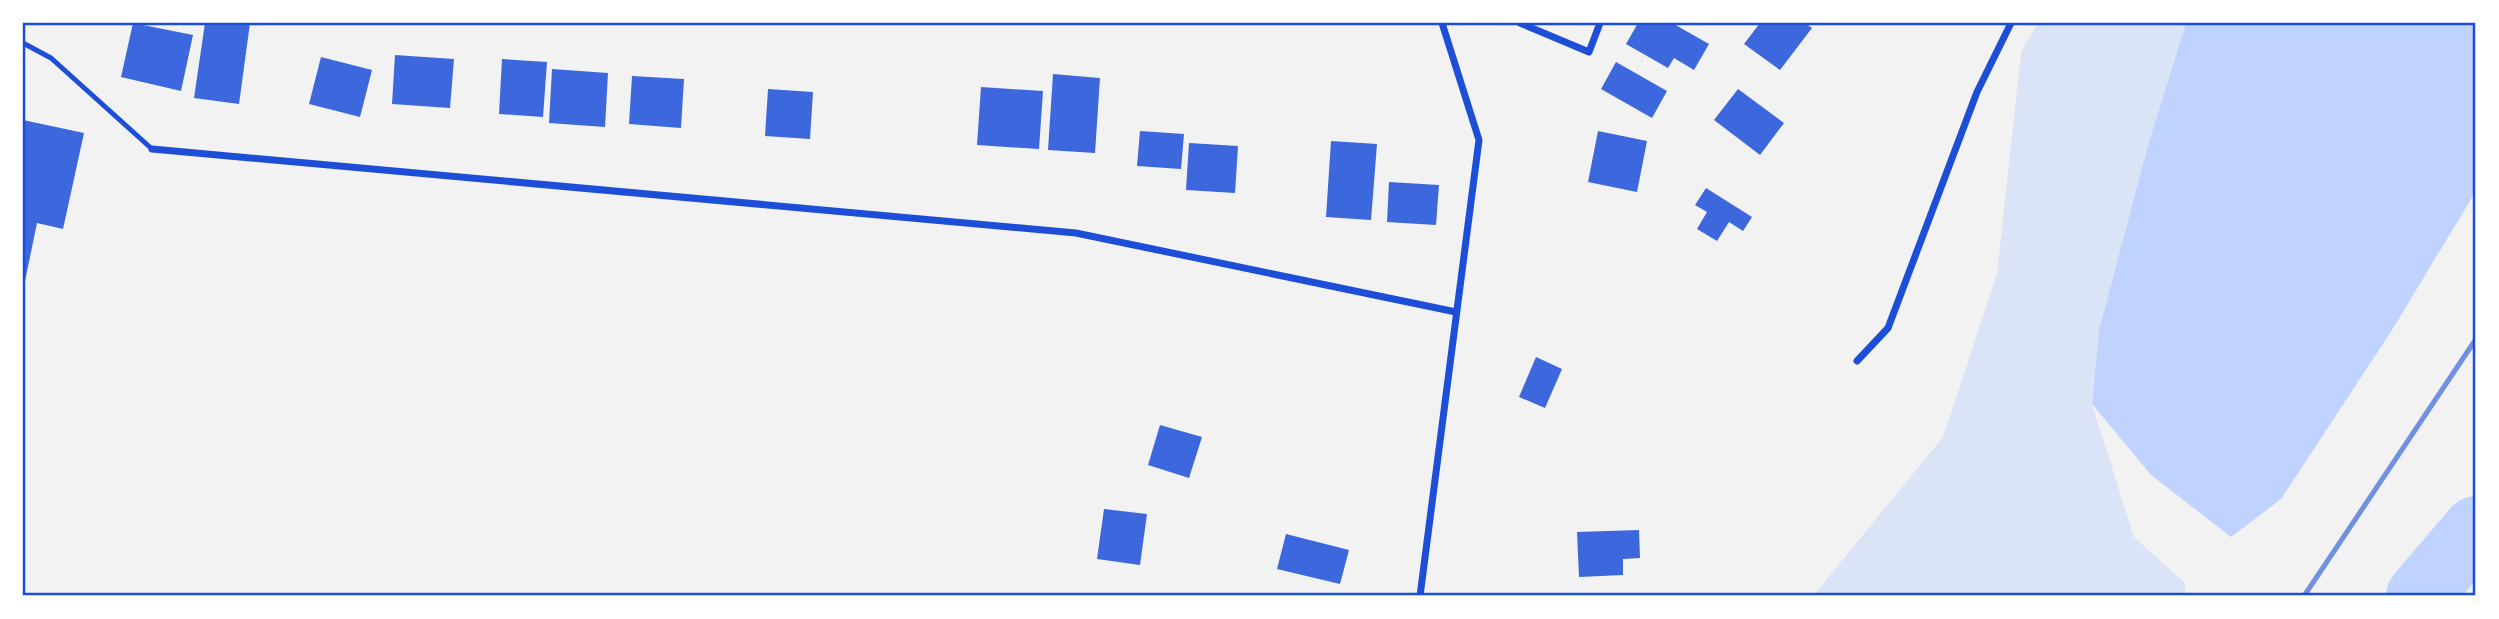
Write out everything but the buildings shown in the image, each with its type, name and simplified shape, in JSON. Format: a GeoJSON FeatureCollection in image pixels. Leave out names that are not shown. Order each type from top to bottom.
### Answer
{"type":"FeatureCollection","features":[{"type":"Feature","properties":{"kind":"street"},"geometry":{"type":"LineString","coordinates":[[1420,596],[1479,140],[1443,23]]}},
{"type":"Feature","properties":{"kind":"street"},"geometry":{"type":"LineString","coordinates":[[1520,23],[1589,52],[1600,23]]}},
{"type":"Feature","properties":{"kind":"street"},"geometry":{"type":"LineString","coordinates":[[1857,361],[1888,328],[1977,92],[2011,23]]}},
{"type":"Feature","properties":{"kind":"street"},"geometry":{"type":"LineString","coordinates":[[152,149],[1076,233],[1456,313]]}},
{"type":"Feature","properties":{"kind":"lane"},"geometry":{"type":"LineString","coordinates":[[23,43],[51,58],[152,149]]}},
{"type":"Feature","properties":{"kind":"shaded area"},"geometry":{"type":"Polygon","coordinates":[[[2038,23],[2186,23],[2148,145],[2099,330],[2092,404],[2134,537],[2185,583],[2185,596],[1813,596],[1943,437],[1997,274],[2021,52],[2038,23]]]}},
{"type":"Feature","properties":{"kind":"water"},"geometry":{"type":"Polygon","coordinates":[[[2186,23],[2476,23],[2476,191],[2392,330],[2281,499],[2231,537],[2151,475],[2092,404],[2099,330],[2148,145],[2186,23]]]}},
{"type":"Feature","properties":{"kind":"waterway"},"geometry":{"type":"LineString","coordinates":[[2419,596],[2476,529]]}},
{"type":"Feature","properties":{"kind":"railway"},"geometry":{"type":"LineString","coordinates":[[2304,596],[2476,339]]}}]}
